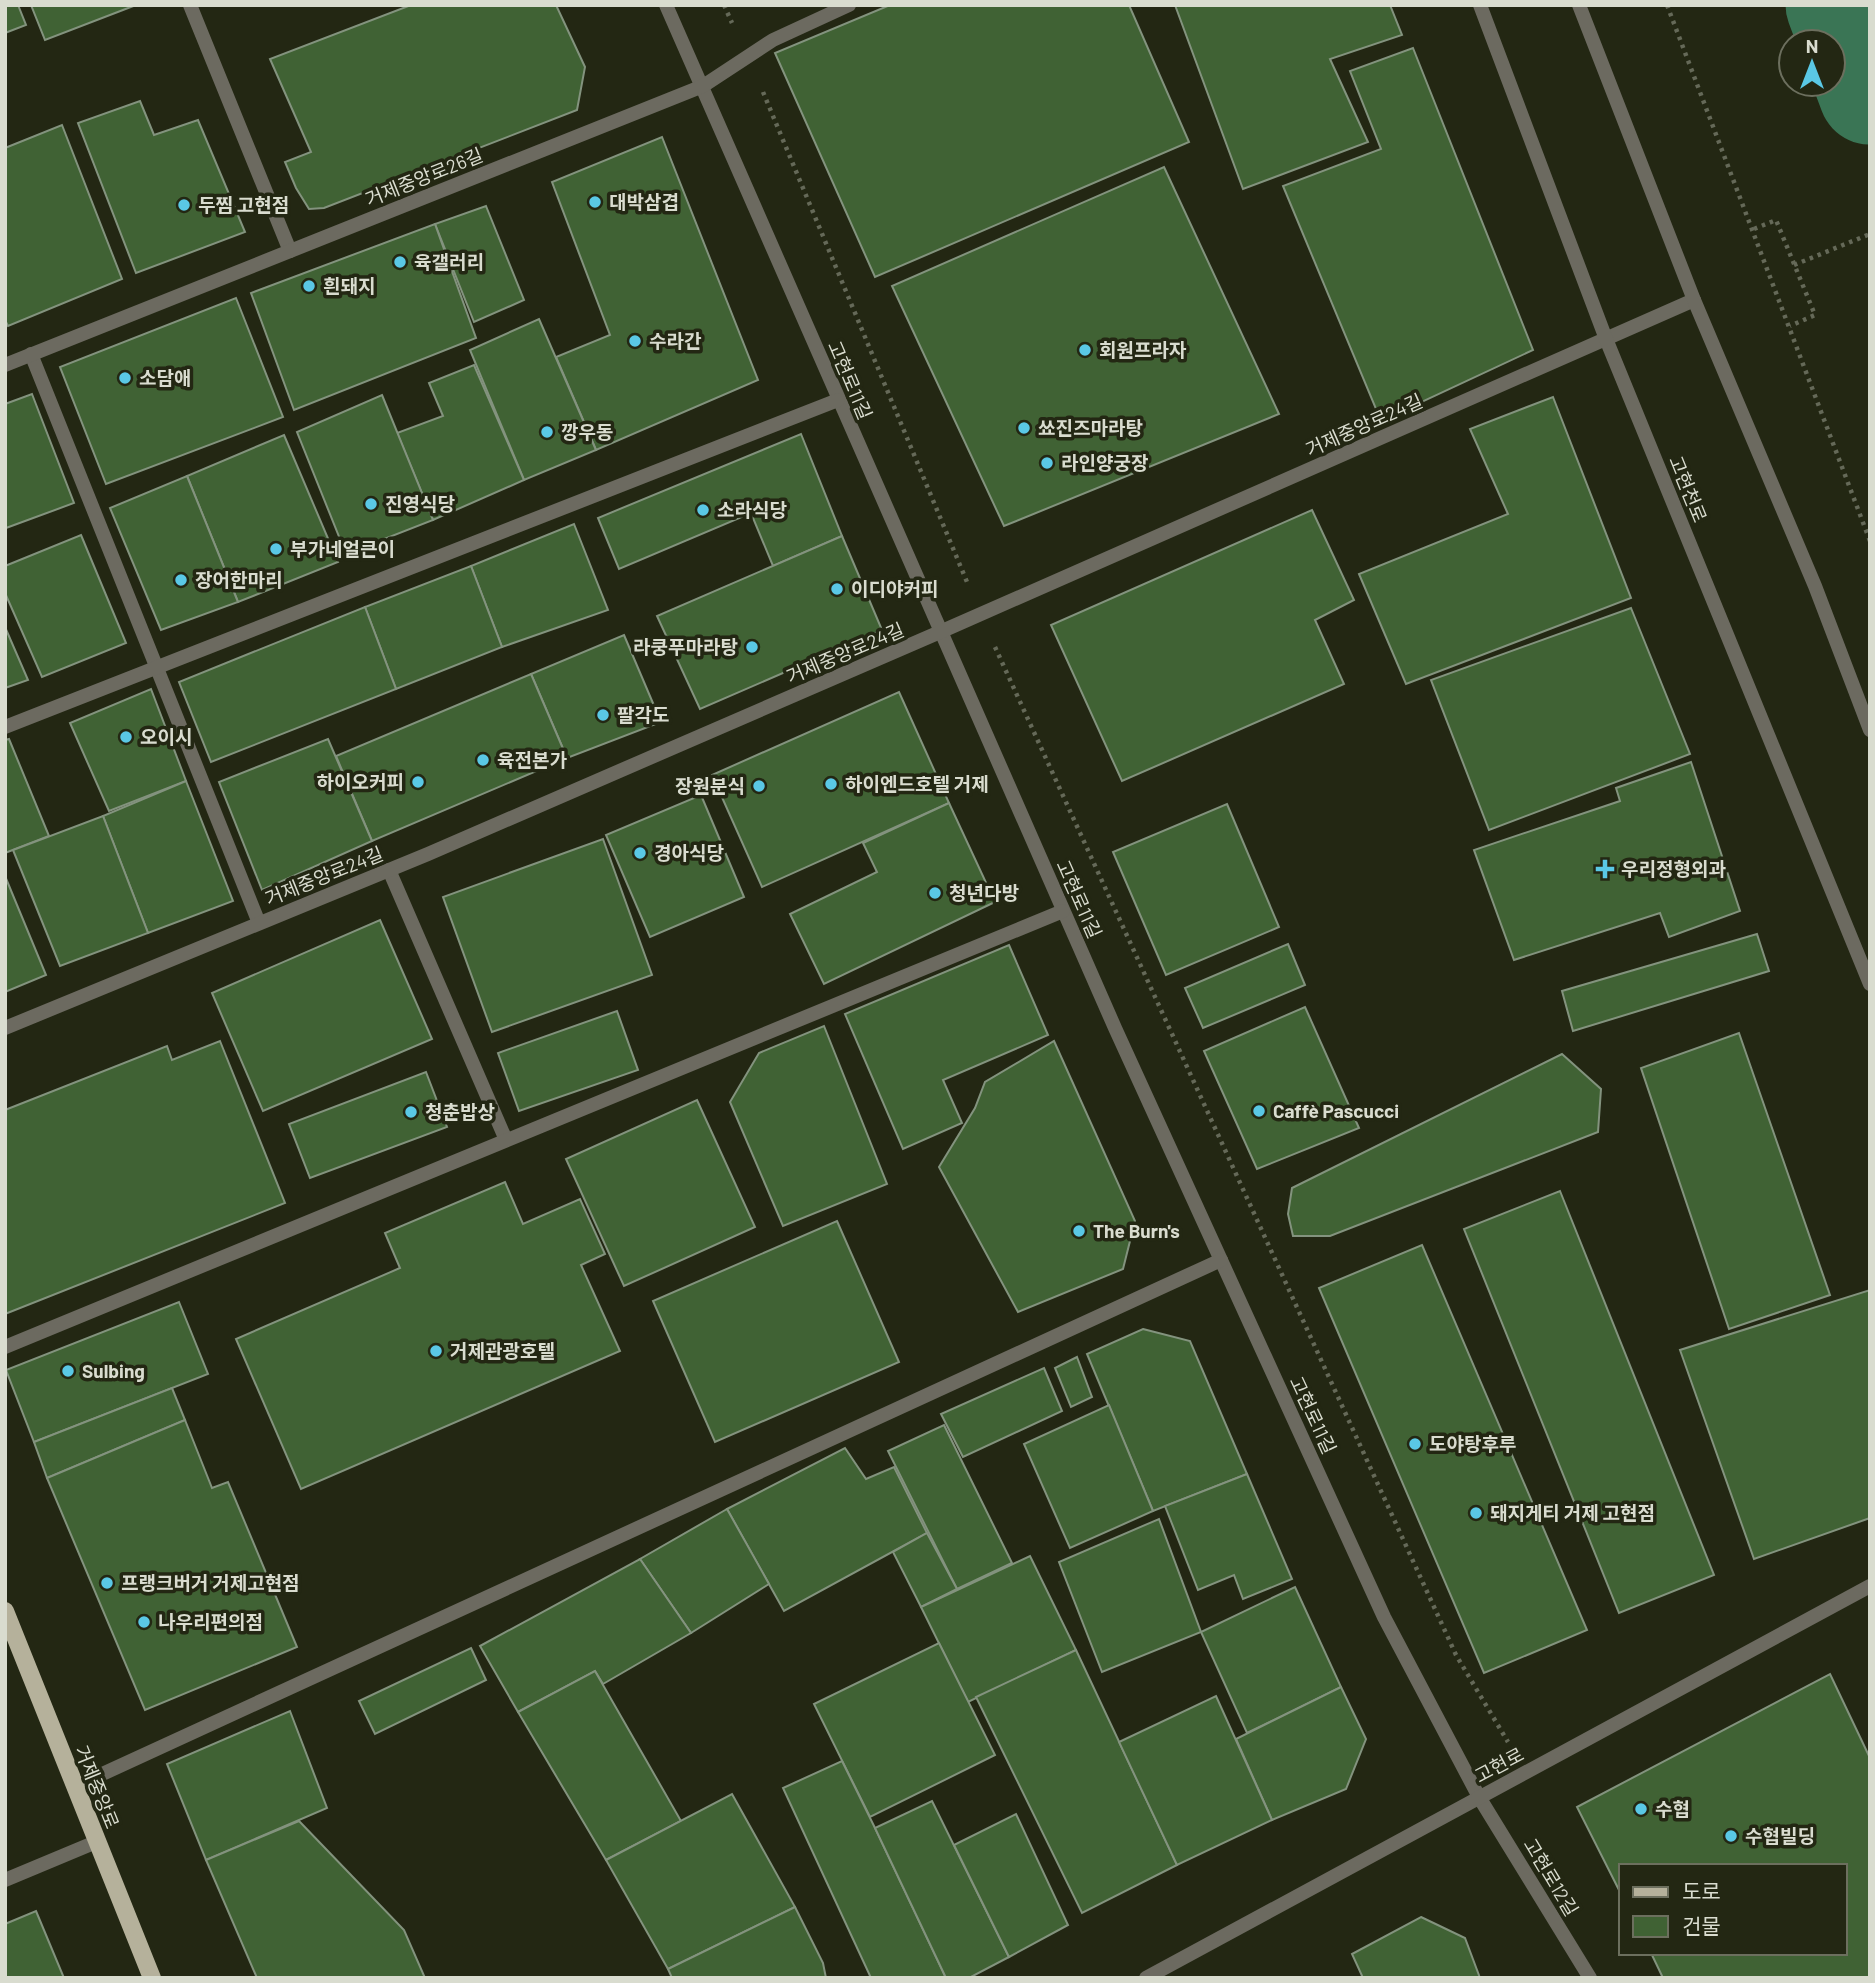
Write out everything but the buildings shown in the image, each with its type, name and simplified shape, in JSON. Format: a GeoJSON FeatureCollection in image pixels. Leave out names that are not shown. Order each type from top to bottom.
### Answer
{"type":"FeatureCollection","features":[{"type":"Feature","properties":{"kind":"main road","name":"거제중앙로"},"geometry":{"type":"LineString","coordinates":[[5,1611],[152,1978]]}},
{"type":"Feature","properties":{"kind":"street"},"geometry":{"type":"LineString","coordinates":[[190,5],[290,251]]}},
{"type":"Feature","properties":{"kind":"street","name":"고현로11길"},"geometry":{"type":"LineString","coordinates":[[666,5],[1063,911],[1221,1260],[1384,1617],[1479,1797]]}},
{"type":"Feature","properties":{"kind":"street","name":"거제중앙로26길"},"geometry":{"type":"LineString","coordinates":[[5,365],[703,86],[773,40],[849,5]]}},
{"type":"Feature","properties":{"kind":"street","name":"고현천로"},"geometry":{"type":"LineString","coordinates":[[1480,5],[1606,339],[1870,984]]}},
{"type":"Feature","properties":{"kind":"street"},"geometry":{"type":"LineString","coordinates":[[1579,5],[1694,300],[1815,586],[1870,730]]}},
{"type":"Feature","properties":{"kind":"street","name":"거제중앙로24길"},"geometry":{"type":"LineString","coordinates":[[5,1028],[389,870],[940,632],[1694,300]]}},
{"type":"Feature","properties":{"kind":"street"},"geometry":{"type":"LineString","coordinates":[[31,354],[259,923]]}},
{"type":"Feature","properties":{"kind":"street"},"geometry":{"type":"LineString","coordinates":[[5,727],[838,400]]}},
{"type":"Feature","properties":{"kind":"street"},"geometry":{"type":"LineString","coordinates":[[389,870],[506,1140]]}},
{"type":"Feature","properties":{"kind":"street"},"geometry":{"type":"LineString","coordinates":[[5,1347],[1063,911]]}},
{"type":"Feature","properties":{"kind":"street"},"geometry":{"type":"LineString","coordinates":[[74,1787],[1221,1260]]}},
{"type":"Feature","properties":{"kind":"street","name":"고현로"},"geometry":{"type":"LineString","coordinates":[[1146,1978],[1870,1587]]}},
{"type":"Feature","properties":{"kind":"street","name":"고현로12길"},"geometry":{"type":"LineString","coordinates":[[1479,1797],[1590,1978]]}},
{"type":"Feature","properties":{"kind":"street"},"geometry":{"type":"LineString","coordinates":[[5,1880],[96,1842]]}},
{"type":"Feature","properties":{"kind":"path"},"geometry":{"type":"LineString","coordinates":[[724,5],[748,56],[980,614],[1456,1655],[1526,1772]]}},
{"type":"Feature","properties":{"kind":"path"},"geometry":{"type":"LineString","coordinates":[[1667,5],[1870,541]]}},
{"type":"Feature","properties":{"kind":"path"},"geometry":{"type":"LineString","coordinates":[[1754,229],[1776,220],[1815,315],[1790,326]]}},
{"type":"Feature","properties":{"kind":"path"},"geometry":{"type":"LineString","coordinates":[[1794,265],[1870,234]]}},
{"type":"Feature","properties":{"kind":"waterway"},"geometry":{"type":"LineString","coordinates":[[1837,5],[1870,93]]}},
{"type":"Feature","properties":{"kind":"place","name":"대박삼겹"},"geometry":{"type":"Point","coordinates":[595,202]}},
{"type":"Feature","properties":{"kind":"place","name":"두찜 고현점"},"geometry":{"type":"Point","coordinates":[184,205]}},
{"type":"Feature","properties":{"kind":"place","name":"육갤러리"},"geometry":{"type":"Point","coordinates":[400,262]}},
{"type":"Feature","properties":{"kind":"place","name":"흰돼지"},"geometry":{"type":"Point","coordinates":[309,286]}},
{"type":"Feature","properties":{"kind":"place","name":"수라간"},"geometry":{"type":"Point","coordinates":[635,341]}},
{"type":"Feature","properties":{"kind":"place","name":"회원프라자"},"geometry":{"type":"Point","coordinates":[1085,350]}},
{"type":"Feature","properties":{"kind":"place","name":"소담애"},"geometry":{"type":"Point","coordinates":[125,378]}},
{"type":"Feature","properties":{"kind":"place","name":"쑈진즈마라탕"},"geometry":{"type":"Point","coordinates":[1024,428]}},
{"type":"Feature","properties":{"kind":"place","name":"깡우동"},"geometry":{"type":"Point","coordinates":[547,432]}},
{"type":"Feature","properties":{"kind":"place","name":"라인양궁장"},"geometry":{"type":"Point","coordinates":[1047,463]}},
{"type":"Feature","properties":{"kind":"place","name":"진영식당"},"geometry":{"type":"Point","coordinates":[371,504]}},
{"type":"Feature","properties":{"kind":"place","name":"소라식당"},"geometry":{"type":"Point","coordinates":[703,510]}},
{"type":"Feature","properties":{"kind":"place","name":"부가네얼큰이"},"geometry":{"type":"Point","coordinates":[276,549]}},
{"type":"Feature","properties":{"kind":"place","name":"장어한마리"},"geometry":{"type":"Point","coordinates":[181,580]}},
{"type":"Feature","properties":{"kind":"place","name":"이디야커피"},"geometry":{"type":"Point","coordinates":[837,589]}},
{"type":"Feature","properties":{"kind":"place","name":"라쿵푸마라탕"},"geometry":{"type":"Point","coordinates":[752,647]}},
{"type":"Feature","properties":{"kind":"place","name":"팔각도"},"geometry":{"type":"Point","coordinates":[603,715]}},
{"type":"Feature","properties":{"kind":"place","name":"오이시"},"geometry":{"type":"Point","coordinates":[126,737]}},
{"type":"Feature","properties":{"kind":"place","name":"육전본가"},"geometry":{"type":"Point","coordinates":[483,760]}},
{"type":"Feature","properties":{"kind":"place","name":"하이오커피"},"geometry":{"type":"Point","coordinates":[418,782]}},
{"type":"Feature","properties":{"kind":"place","name":"하이엔드호텔 거제"},"geometry":{"type":"Point","coordinates":[831,784]}},
{"type":"Feature","properties":{"kind":"place","name":"장원분식"},"geometry":{"type":"Point","coordinates":[759,786]}},
{"type":"Feature","properties":{"kind":"place","name":"경아식당"},"geometry":{"type":"Point","coordinates":[640,853]}},
{"type":"Feature","properties":{"kind":"place","name":"우리정형외과"},"geometry":{"type":"Point","coordinates":[1605,869]}},
{"type":"Feature","properties":{"kind":"place","name":"청년다방"},"geometry":{"type":"Point","coordinates":[935,893]}},
{"type":"Feature","properties":{"kind":"place","name":"Caffè Pascucci"},"geometry":{"type":"Point","coordinates":[1259,1111]}},
{"type":"Feature","properties":{"kind":"place","name":"청춘밥상"},"geometry":{"type":"Point","coordinates":[411,1112]}},
{"type":"Feature","properties":{"kind":"place","name":"The Burn's"},"geometry":{"type":"Point","coordinates":[1079,1231]}},
{"type":"Feature","properties":{"kind":"place","name":"거제관광호텔"},"geometry":{"type":"Point","coordinates":[436,1351]}},
{"type":"Feature","properties":{"kind":"place","name":"Sulbing"},"geometry":{"type":"Point","coordinates":[68,1371]}},
{"type":"Feature","properties":{"kind":"place","name":"도야탕후루"},"geometry":{"type":"Point","coordinates":[1415,1444]}},
{"type":"Feature","properties":{"kind":"place","name":"돼지게티 거제 고현점"},"geometry":{"type":"Point","coordinates":[1476,1513]}},
{"type":"Feature","properties":{"kind":"place","name":"프랭크버거 거제고현점"},"geometry":{"type":"Point","coordinates":[107,1583]}},
{"type":"Feature","properties":{"kind":"place","name":"나우리편의점"},"geometry":{"type":"Point","coordinates":[144,1622]}},
{"type":"Feature","properties":{"kind":"place","name":"수협"},"geometry":{"type":"Point","coordinates":[1641,1809]}},
{"type":"Feature","properties":{"kind":"place","name":"수협빌딩"},"geometry":{"type":"Point","coordinates":[1731,1836]}}]}
